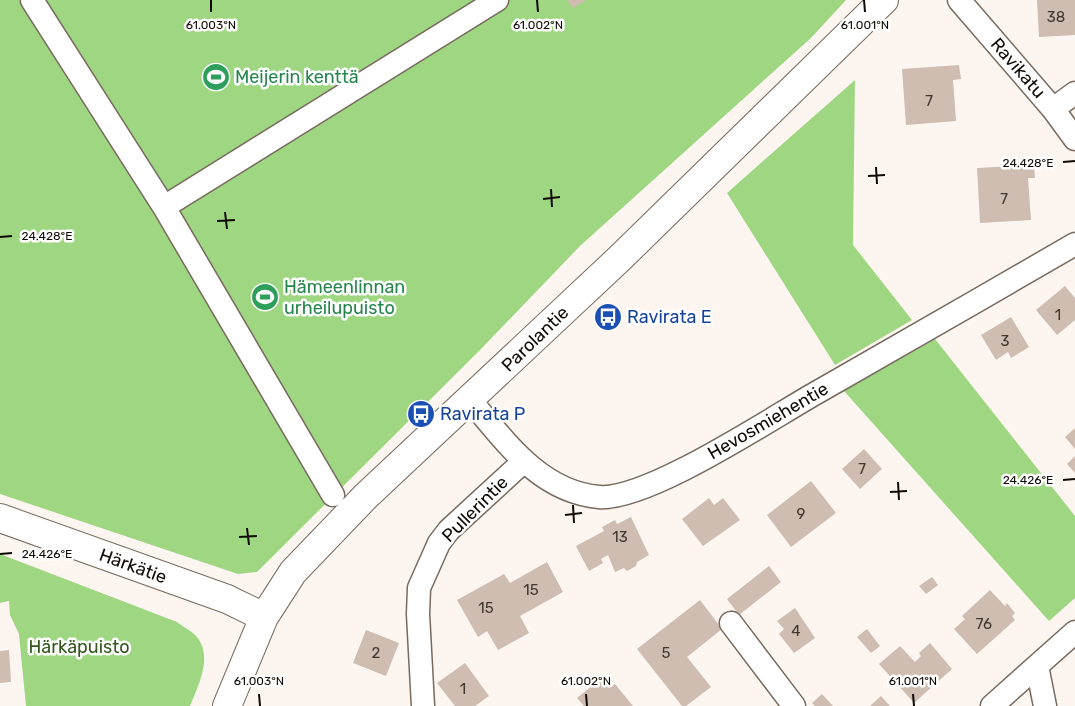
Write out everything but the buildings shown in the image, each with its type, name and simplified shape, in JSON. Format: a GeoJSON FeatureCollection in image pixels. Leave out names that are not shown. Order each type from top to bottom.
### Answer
{"type":"FeatureCollection","features":[{"type":"Feature","properties":{"kind":"main road","name":"Parolantie"},"geometry":{"type":"LineString","coordinates":[[227,706],[264,617],[293,572],[366,496],[620,258],[884,0]]}},
{"type":"Feature","properties":{"kind":"main road","name":"Härkätie"},"geometry":{"type":"LineString","coordinates":[[0,518],[227,599],[264,617]]}},
{"type":"Feature","properties":{"kind":"street"},"geometry":{"type":"LineString","coordinates":[[32,0],[164,206],[333,495]]}},
{"type":"Feature","properties":{"kind":"street"},"geometry":{"type":"LineString","coordinates":[[164,206],[496,0]]}},
{"type":"Feature","properties":{"kind":"street","name":"Ravikatu"},"geometry":{"type":"LineString","coordinates":[[959,0],[1053,109],[1075,139]]}},
{"type":"Feature","properties":{"kind":"street"},"geometry":{"type":"LineString","coordinates":[[1053,109],[1075,93]]}},
{"type":"Feature","properties":{"kind":"street","name":"Hevosmiehentie"},"geometry":{"type":"LineString","coordinates":[[470,400],[523,462],[546,478],[576,492],[600,497],[628,494],[695,463],[1075,244]]}},
{"type":"Feature","properties":{"kind":"street","name":"Pullerintie"},"geometry":{"type":"LineString","coordinates":[[423,706],[418,614],[419,588],[429,563],[439,543],[449,530],[523,462]]}},
{"type":"Feature","properties":{"kind":"street"},"geometry":{"type":"LineString","coordinates":[[732,623],[794,706]]}},
{"type":"Feature","properties":{"kind":"street"},"geometry":{"type":"LineString","coordinates":[[992,706],[1075,632]]}},
{"type":"Feature","properties":{"kind":"street"},"geometry":{"type":"LineString","coordinates":[[1037,666],[1046,706]]}},
{"type":"Feature","properties":{"kind":"green space","name":"Hämeenlinnan urheilupuisto"},"geometry":{"type":"Polygon","coordinates":[[[0,0],[846,0],[811,38],[580,246],[482,348],[257,572],[238,574],[0,494],[0,0]]]}},
{"type":"Feature","properties":{"kind":"green space"},"geometry":{"type":"Polygon","coordinates":[[[855,80],[853,245],[912,320],[835,365],[727,193],[855,80]]]}},
{"type":"Feature","properties":{"kind":"green space"},"geometry":{"type":"Polygon","coordinates":[[[935,339],[1075,516],[1075,598],[1049,621],[844,391],[935,339]]]}},
{"type":"Feature","properties":{"kind":"green space","name":"Härkäpuisto"},"geometry":{"type":"Polygon","coordinates":[[[0,554],[177,622],[192,632],[201,644],[204,662],[203,671],[190,706],[26,706],[19,634],[10,615],[9,601],[0,603],[0,554]]]}},
{"type":"Feature","properties":{"kind":"place","name":"Meijerin kenttä"},"geometry":{"type":"Point","coordinates":[216,77]}},
{"type":"Feature","properties":{"kind":"place","name":"Hämeenlinnan urheilupuisto"},"geometry":{"type":"Point","coordinates":[265,297]}},
{"type":"Feature","properties":{"kind":"place","name":"Ravirata E"},"geometry":{"type":"Point","coordinates":[608,317]}},
{"type":"Feature","properties":{"kind":"place","name":"Ravirata P"},"geometry":{"type":"Point","coordinates":[421,414]}}]}
